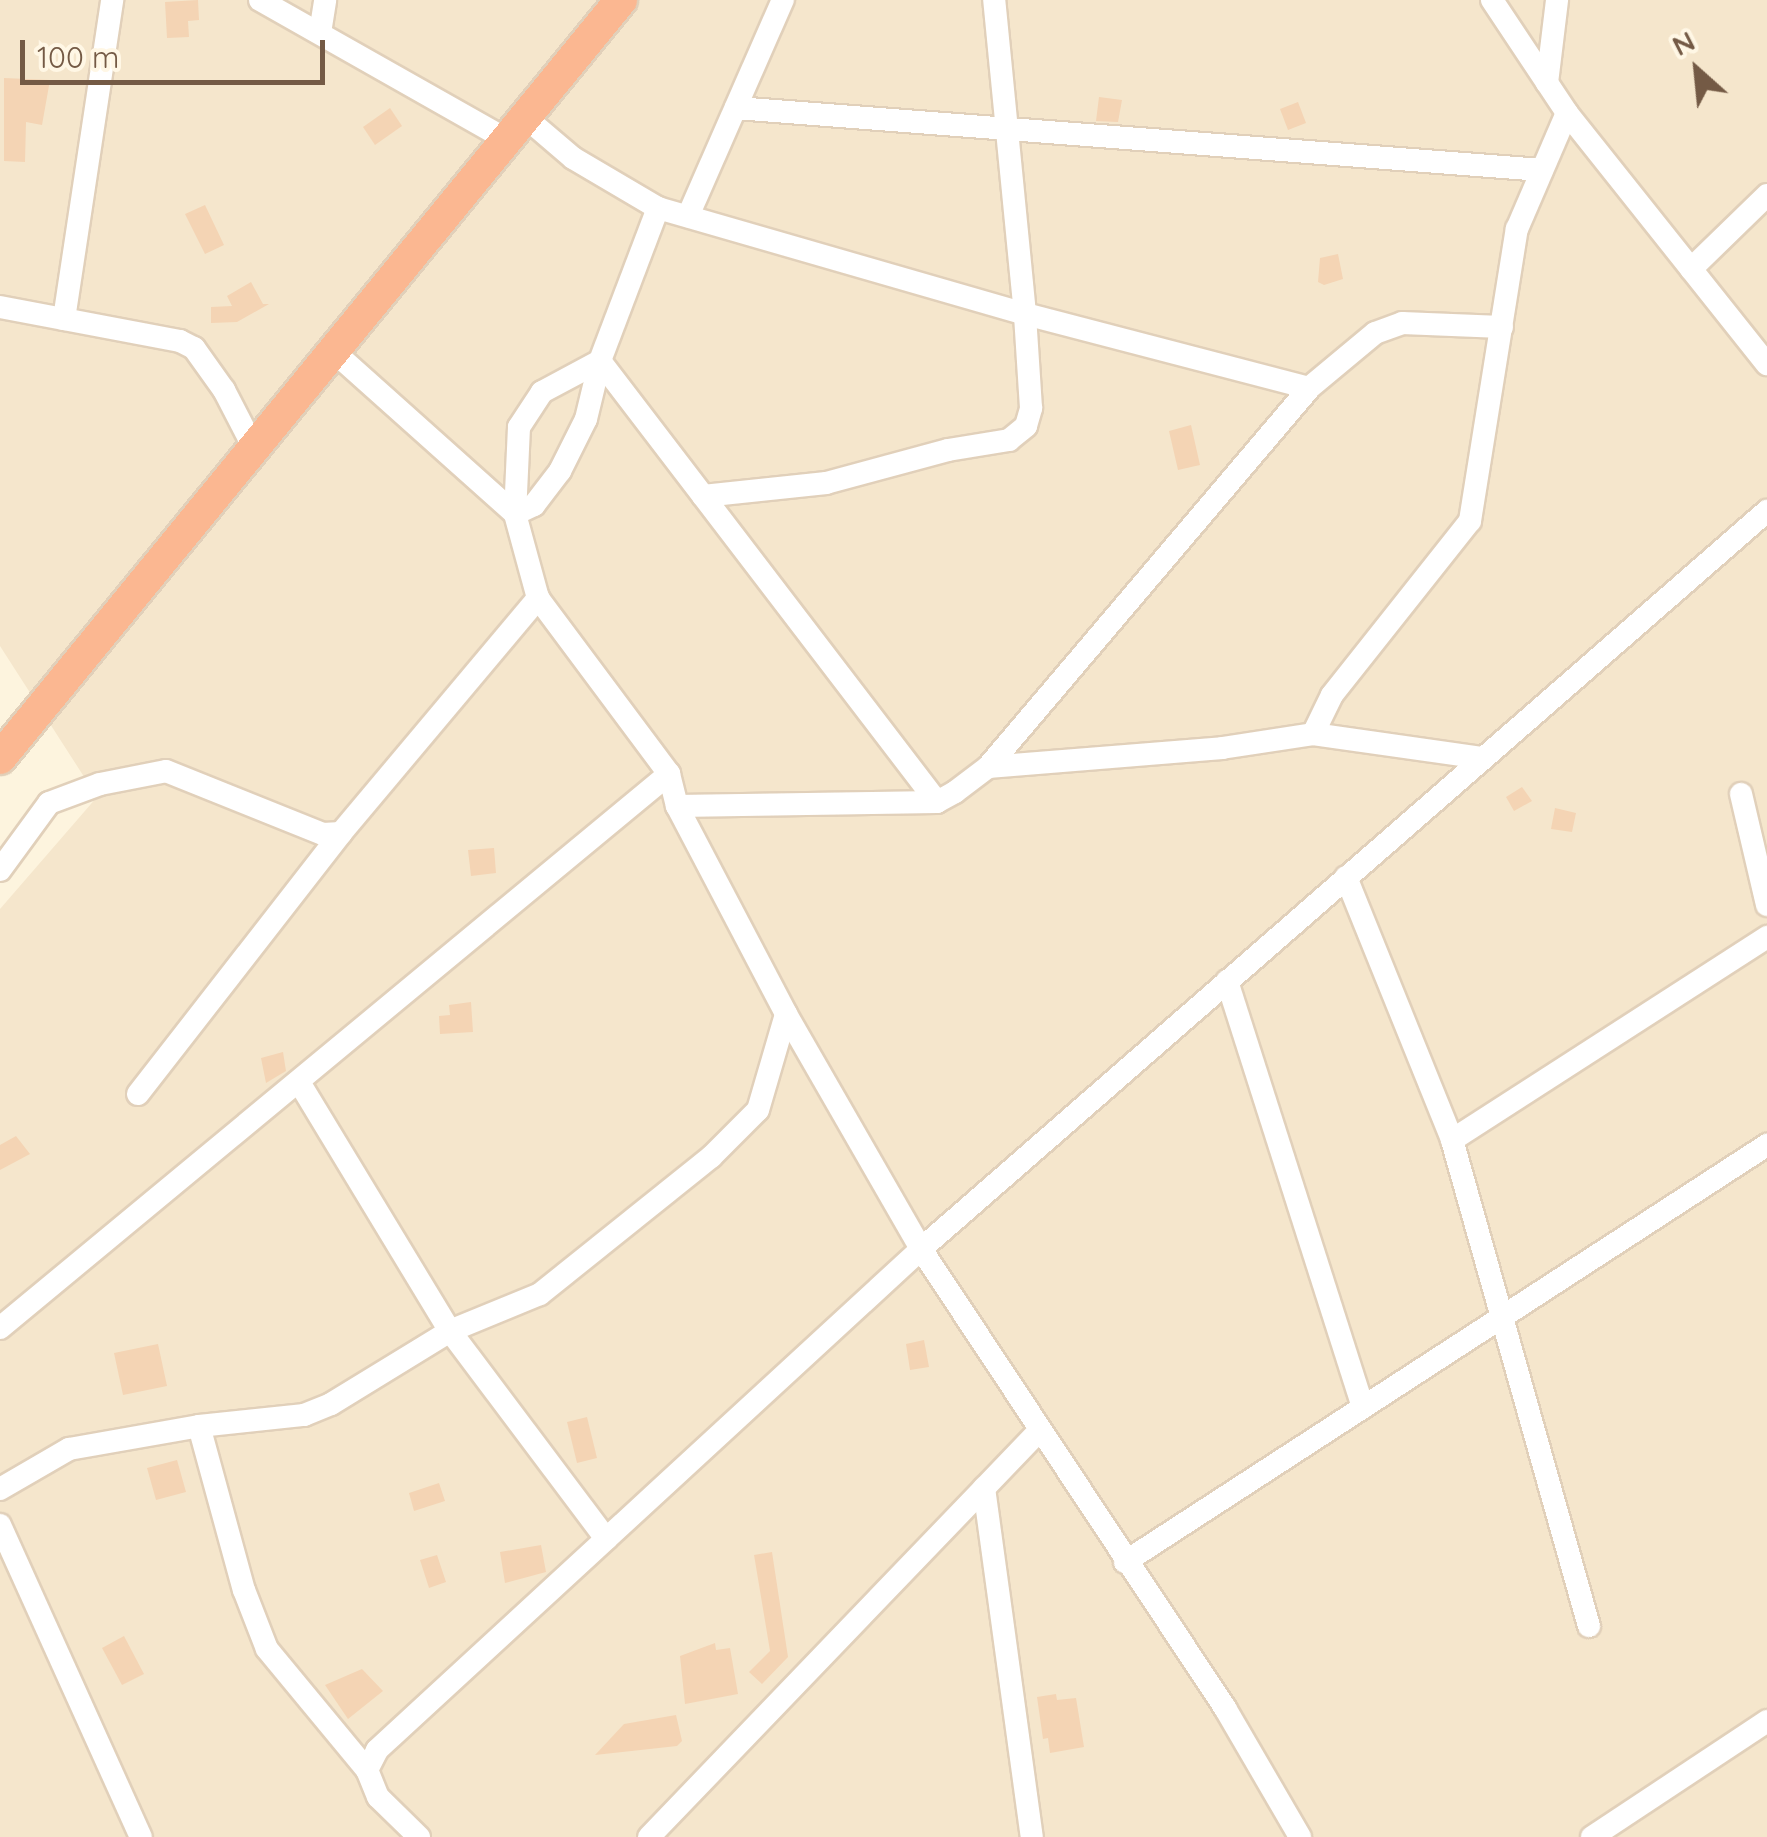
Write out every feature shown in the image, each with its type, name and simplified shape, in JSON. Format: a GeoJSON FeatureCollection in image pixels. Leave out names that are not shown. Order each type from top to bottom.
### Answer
{"type":"FeatureCollection","features":[{"type":"Feature","properties":{"kind":"highway"},"geometry":{"type":"LineString","coordinates":[[0,758],[622,0]]}},
{"type":"Feature","properties":{"kind":"street"},"geometry":{"type":"LineString","coordinates":[[64,319],[112,0]]}},
{"type":"Feature","properties":{"kind":"street"},"geometry":{"type":"LineString","coordinates":[[260,0],[574,158],[658,208],[1025,314],[1309,388]]}},
{"type":"Feature","properties":{"kind":"street"},"geometry":{"type":"LineString","coordinates":[[320,33],[326,0]]}},
{"type":"Feature","properties":{"kind":"street"},"geometry":{"type":"LineString","coordinates":[[688,216],[783,0]]}},
{"type":"Feature","properties":{"kind":"street"},"geometry":{"type":"LineString","coordinates":[[703,496],[826,483],[948,450],[1008,440],[1026,426],[1031,408],[1025,314],[994,0]]}},
{"type":"Feature","properties":{"kind":"street"},"geometry":{"type":"LineString","coordinates":[[1492,0],[1566,113],[1767,364]]}},
{"type":"Feature","properties":{"kind":"street"},"geometry":{"type":"LineString","coordinates":[[1547,83],[1557,0]]}},
{"type":"Feature","properties":{"kind":"street"},"geometry":{"type":"LineString","coordinates":[[736,108],[1542,170]]}},
{"type":"Feature","properties":{"kind":"street"},"geometry":{"type":"LineString","coordinates":[[1313,734],[1332,695],[1470,521],[1516,229],[1566,113]]}},
{"type":"Feature","properties":{"kind":"street"},"geometry":{"type":"LineString","coordinates":[[1691,269],[1767,194]]}},
{"type":"Feature","properties":{"kind":"street"},"geometry":{"type":"LineString","coordinates":[[515,514],[534,506],[560,471],[586,419],[600,361],[658,208]]}},
{"type":"Feature","properties":{"kind":"street"},"geometry":{"type":"LineString","coordinates":[[0,307],[180,341],[194,348],[224,390],[254,448]]}},
{"type":"Feature","properties":{"kind":"street"},"geometry":{"type":"LineString","coordinates":[[677,806],[937,802],[988,767],[1309,388],[1375,333],[1402,323],[1502,326]]}},
{"type":"Feature","properties":{"kind":"street"},"geometry":{"type":"LineString","coordinates":[[334,350],[515,514]]}},
{"type":"Feature","properties":{"kind":"street"},"geometry":{"type":"LineString","coordinates":[[600,361],[937,802]]}},
{"type":"Feature","properties":{"kind":"street"},"geometry":{"type":"LineString","coordinates":[[600,361],[542,392],[519,427],[515,514],[538,598],[668,774],[677,806],[786,1014],[921,1249],[1124,1562],[1225,1708],[1300,1837]]}},
{"type":"Feature","properties":{"kind":"street"},"geometry":{"type":"LineString","coordinates":[[368,1770],[377,1750],[921,1249],[1767,511]]}},
{"type":"Feature","properties":{"kind":"street"},"geometry":{"type":"LineString","coordinates":[[138,1094],[341,833],[538,598]]}},
{"type":"Feature","properties":{"kind":"street"},"geometry":{"type":"LineString","coordinates":[[988,767],[1222,748],[1313,734],[1482,758]]}},
{"type":"Feature","properties":{"kind":"street"},"geometry":{"type":"LineString","coordinates":[[0,870],[49,803],[100,784],[166,771],[324,834],[341,833]]}},
{"type":"Feature","properties":{"kind":"street"},"geometry":{"type":"LineString","coordinates":[[0,1328],[668,774]]}},
{"type":"Feature","properties":{"kind":"street"},"geometry":{"type":"LineString","coordinates":[[1741,794],[1767,906]]}},
{"type":"Feature","properties":{"kind":"street"},"geometry":{"type":"LineString","coordinates":[[1346,877],[1452,1140],[1590,1626]]}},
{"type":"Feature","properties":{"kind":"street"},"geometry":{"type":"LineString","coordinates":[[1452,1140],[1767,937]]}},
{"type":"Feature","properties":{"kind":"street"},"geometry":{"type":"LineString","coordinates":[[1227,981],[1363,1408]]}},
{"type":"Feature","properties":{"kind":"street"},"geometry":{"type":"LineString","coordinates":[[0,1489],[69,1449],[200,1426],[304,1415],[330,1404],[450,1332],[540,1294],[723,1146],[758,1110],[786,1014]]}},
{"type":"Feature","properties":{"kind":"street"},"geometry":{"type":"LineString","coordinates":[[298,1082],[450,1332],[606,1539]]}},
{"type":"Feature","properties":{"kind":"street"},"geometry":{"type":"LineString","coordinates":[[1124,1562],[1767,1145]]}},
{"type":"Feature","properties":{"kind":"street"},"geometry":{"type":"LineString","coordinates":[[200,1426],[244,1590],[267,1649],[368,1770],[378,1797],[419,1837]]}},
{"type":"Feature","properties":{"kind":"street"},"geometry":{"type":"LineString","coordinates":[[649,1837],[1038,1432]]}},
{"type":"Feature","properties":{"kind":"street"},"geometry":{"type":"LineString","coordinates":[[984,1488],[1032,1837]]}},
{"type":"Feature","properties":{"kind":"street"},"geometry":{"type":"LineString","coordinates":[[0,1525],[141,1837]]}},
{"type":"Feature","properties":{"kind":"street"},"geometry":{"type":"LineString","coordinates":[[1592,1837],[1767,1721]]}},
{"type":"Feature","properties":{"kind":"shaded area"},"geometry":{"type":"Polygon","coordinates":[[[0,0],[1767,0],[1767,1837],[0,1837],[0,909],[97,797],[0,646],[0,0]]]}},
{"type":"Feature","properties":{"kind":"building"},"geometry":{"type":"Polygon","coordinates":[[[198,0],[199,20],[188,21],[189,37],[167,38],[165,2],[198,0]]]}},
{"type":"Feature","properties":{"kind":"building"},"geometry":{"type":"Polygon","coordinates":[[[4,78],[50,80],[42,125],[26,122],[25,162],[4,161],[4,78]]]}},
{"type":"Feature","properties":{"kind":"building"},"geometry":{"type":"Polygon","coordinates":[[[1099,97],[1122,100],[1118,122],[1096,121],[1099,97]]]}},
{"type":"Feature","properties":{"kind":"building"},"geometry":{"type":"Polygon","coordinates":[[[1298,102],[1306,123],[1288,130],[1280,109],[1298,102]]]}},
{"type":"Feature","properties":{"kind":"building"},"geometry":{"type":"Polygon","coordinates":[[[390,108],[402,126],[375,145],[363,127],[390,108]]]}},
{"type":"Feature","properties":{"kind":"building"},"geometry":{"type":"Polygon","coordinates":[[[205,205],[224,245],[205,254],[185,214],[205,205]]]}},
{"type":"Feature","properties":{"kind":"building"},"geometry":{"type":"Polygon","coordinates":[[[1338,254],[1343,279],[1324,285],[1318,282],[1320,258],[1338,254]]]}},
{"type":"Feature","properties":{"kind":"building"},"geometry":{"type":"Polygon","coordinates":[[[251,282],[263,304],[269,304],[237,322],[211,323],[211,307],[232,306],[227,296],[251,282]]]}},
{"type":"Feature","properties":{"kind":"building"},"geometry":{"type":"Polygon","coordinates":[[[1191,425],[1200,465],[1178,470],[1169,431],[1191,425]]]}},
{"type":"Feature","properties":{"kind":"building"},"geometry":{"type":"Polygon","coordinates":[[[1522,787],[1532,801],[1514,811],[1506,797],[1522,787]]]}},
{"type":"Feature","properties":{"kind":"building"},"geometry":{"type":"Polygon","coordinates":[[[1555,808],[1576,813],[1572,832],[1551,829],[1555,808]]]}},
{"type":"Feature","properties":{"kind":"building"},"geometry":{"type":"Polygon","coordinates":[[[494,848],[496,873],[471,876],[468,850],[494,848]]]}},
{"type":"Feature","properties":{"kind":"building"},"geometry":{"type":"Polygon","coordinates":[[[471,1002],[473,1032],[440,1034],[439,1016],[450,1015],[449,1005],[471,1002]]]}},
{"type":"Feature","properties":{"kind":"building"},"geometry":{"type":"Polygon","coordinates":[[[283,1052],[286,1071],[266,1083],[261,1058],[283,1052]]]}},
{"type":"Feature","properties":{"kind":"building"},"geometry":{"type":"Polygon","coordinates":[[[16,1136],[30,1154],[0,1170],[0,1145],[16,1136]]]}},
{"type":"Feature","properties":{"kind":"building"},"geometry":{"type":"Polygon","coordinates":[[[924,1340],[929,1367],[910,1370],[906,1344],[924,1340]]]}},
{"type":"Feature","properties":{"kind":"building"},"geometry":{"type":"Polygon","coordinates":[[[158,1344],[167,1386],[123,1395],[114,1353],[158,1344]]]}},
{"type":"Feature","properties":{"kind":"building"},"geometry":{"type":"Polygon","coordinates":[[[587,1417],[597,1458],[577,1463],[567,1422],[587,1417]]]}},
{"type":"Feature","properties":{"kind":"building"},"geometry":{"type":"Polygon","coordinates":[[[177,1460],[186,1492],[156,1500],[147,1468],[177,1460]]]}},
{"type":"Feature","properties":{"kind":"building"},"geometry":{"type":"Polygon","coordinates":[[[439,1483],[445,1501],[414,1511],[409,1493],[439,1483]]]}},
{"type":"Feature","properties":{"kind":"building"},"geometry":{"type":"Polygon","coordinates":[[[541,1545],[546,1572],[505,1583],[500,1552],[541,1545]]]}},
{"type":"Feature","properties":{"kind":"building"},"geometry":{"type":"Polygon","coordinates":[[[772,1552],[788,1657],[762,1684],[749,1672],[770,1651],[754,1555],[772,1552]]]}},
{"type":"Feature","properties":{"kind":"building"},"geometry":{"type":"Polygon","coordinates":[[[437,1555],[446,1582],[429,1588],[420,1560],[437,1555]]]}},
{"type":"Feature","properties":{"kind":"building"},"geometry":{"type":"Polygon","coordinates":[[[124,1636],[144,1674],[122,1685],[102,1648],[124,1636]]]}},
{"type":"Feature","properties":{"kind":"building"},"geometry":{"type":"Polygon","coordinates":[[[715,1643],[716,1650],[730,1648],[738,1694],[685,1704],[680,1656],[715,1643]]]}},
{"type":"Feature","properties":{"kind":"building"},"geometry":{"type":"Polygon","coordinates":[[[362,1669],[383,1691],[348,1719],[325,1685],[362,1669]]]}},
{"type":"Feature","properties":{"kind":"building"},"geometry":{"type":"Polygon","coordinates":[[[1056,1694],[1057,1700],[1076,1698],[1084,1747],[1050,1753],[1048,1738],[1043,1739],[1037,1697],[1056,1694]]]}},
{"type":"Feature","properties":{"kind":"building"},"geometry":{"type":"Polygon","coordinates":[[[676,1715],[682,1741],[677,1746],[595,1755],[624,1724],[676,1715]]]}}]}
